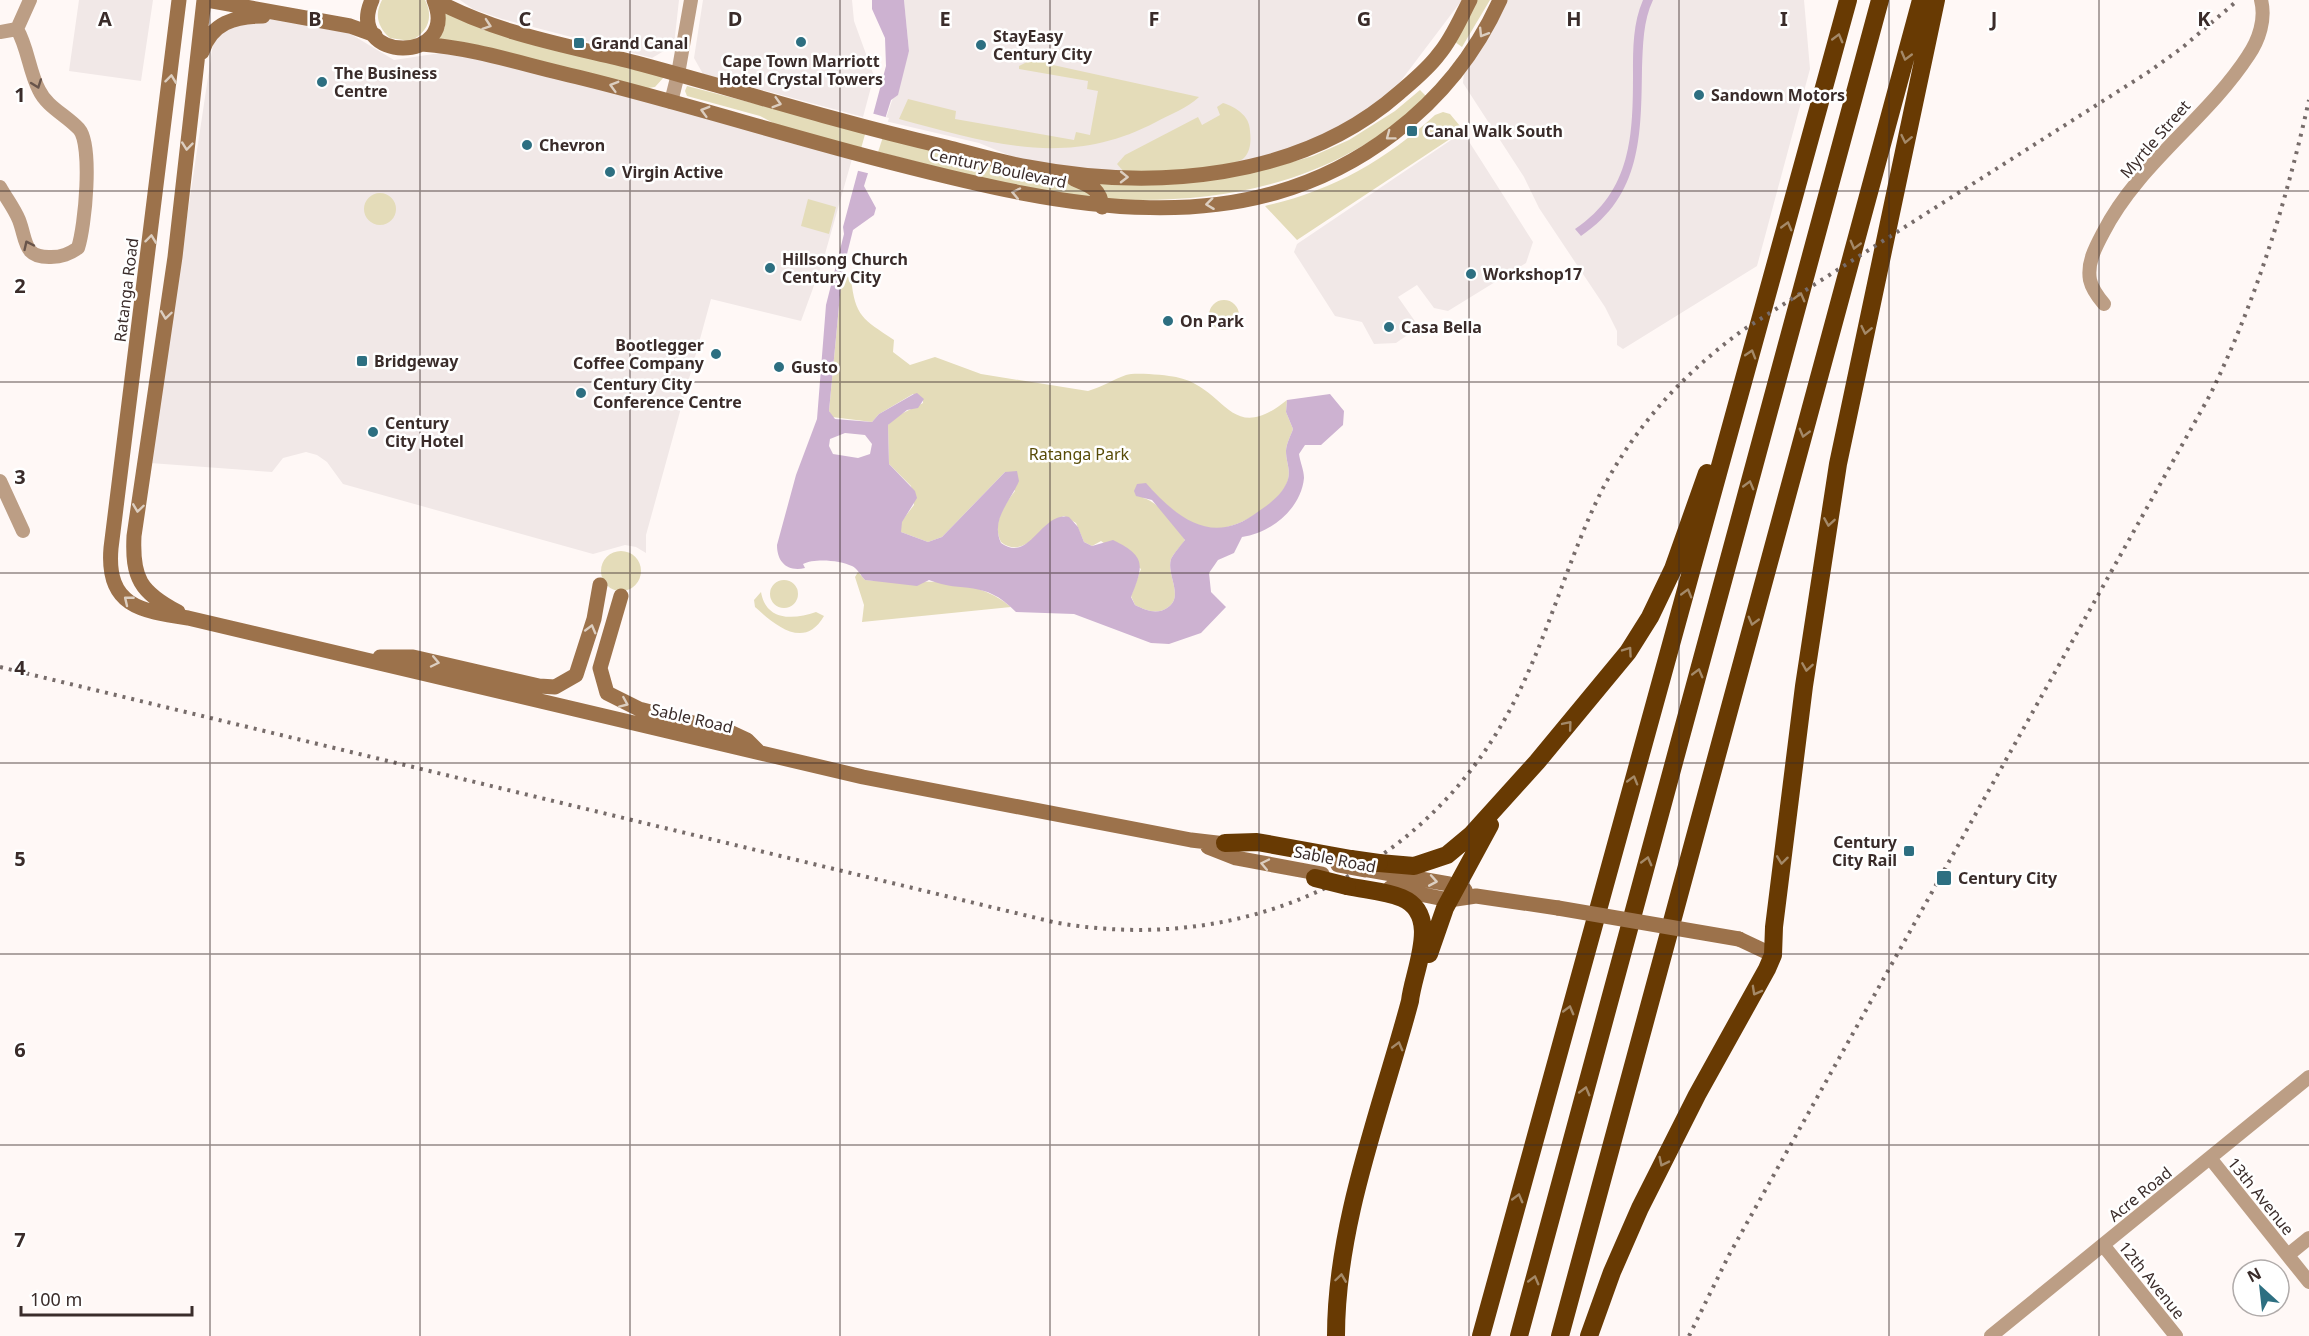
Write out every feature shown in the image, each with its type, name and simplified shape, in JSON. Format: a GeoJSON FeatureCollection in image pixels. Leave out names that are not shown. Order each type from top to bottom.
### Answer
{"type":"FeatureCollection","features":[{"type":"Feature","properties":{"kind":"highway"},"geometry":{"type":"LineString","coordinates":[[1481,1336],[1601,894],[1695,564],[1848,0]]}},
{"type":"Feature","properties":{"kind":"highway"},"geometry":{"type":"LineString","coordinates":[[1519,1336],[1880,0]]}},
{"type":"Feature","properties":{"kind":"highway"},"geometry":{"type":"LineString","coordinates":[[1560,1336],[1921,0]]}},
{"type":"Feature","properties":{"kind":"highway"},"geometry":{"type":"LineString","coordinates":[[1588,1336],[1612,1272],[1640,1208],[1696,1095],[1761,981],[1773,955],[1773,936],[1804,686],[1838,464],[1936,0]]}},
{"type":"Feature","properties":{"kind":"highway"},"geometry":{"type":"LineString","coordinates":[[1336,1336],[1336,1314],[1349,1217],[1410,1001],[1453,893],[1490,825],[1540,758],[1628,652],[1650,617],[1677,558],[1701,493],[1725,412],[1743,383]]}},
{"type":"Feature","properties":{"kind":"highway"},"geometry":{"type":"LineString","coordinates":[[1225,843],[1257,842],[1374,867],[1413,866],[1448,855],[1471,835],[1521,782]]}},
{"type":"Feature","properties":{"kind":"highway"},"geometry":{"type":"LineString","coordinates":[[1315,875],[1402,898],[1414,906],[1423,922],[1424,934],[1410,1001]]}},
{"type":"Feature","properties":{"kind":"main road","name":"Ratanga Road"},"geometry":{"type":"LineString","coordinates":[[114,583],[109,566],[111,548],[179,0]]}},
{"type":"Feature","properties":{"kind":"main road","name":"Century Boulevard"},"geometry":{"type":"LineString","coordinates":[[206,0],[290,17],[350,26],[375,35],[386,46],[400,50],[422,44],[462,47],[853,153],[1025,195],[1102,207],[1169,207],[1237,201],[1279,192],[1339,169],[1405,125],[1446,86],[1485,31],[1500,0]]}},
{"type":"Feature","properties":{"kind":"main road"},"geometry":{"type":"LineString","coordinates":[[193,88],[206,0]]}},
{"type":"Feature","properties":{"kind":"main road"},"geometry":{"type":"LineString","coordinates":[[372,0],[369,19],[375,35]]}},
{"type":"Feature","properties":{"kind":"main road","name":"Century Boulevard"},"geometry":{"type":"LineString","coordinates":[[422,44],[430,38],[437,24],[438,10],[434,0]]}},
{"type":"Feature","properties":{"kind":"main road","name":"Century Boulevard"},"geometry":{"type":"LineString","coordinates":[[434,0],[472,20],[503,30],[678,74],[860,126],[1028,167],[1098,176],[1172,176],[1235,168],[1299,154],[1345,133],[1368,119],[1416,79],[1441,52],[1470,0]]}},
{"type":"Feature","properties":{"kind":"main road"},"geometry":{"type":"LineString","coordinates":[[193,88],[206,42],[220,26],[245,17],[290,17]]}},
{"type":"Feature","properties":{"kind":"main road","name":"Sable Road"},"geometry":{"type":"LineString","coordinates":[[188,618],[149,595],[136,573],[133,562],[134,536],[175,257],[193,88]]}},
{"type":"Feature","properties":{"kind":"main road"},"geometry":{"type":"LineString","coordinates":[[1028,167],[1094,187],[1101,195],[1102,207]]}},
{"type":"Feature","properties":{"kind":"main road","name":"Sable Road"},"geometry":{"type":"LineString","coordinates":[[114,583],[120,594],[130,604],[147,612],[188,618],[760,753],[972,800],[1191,840],[1225,843]]}},
{"type":"Feature","properties":{"kind":"main road"},"geometry":{"type":"LineString","coordinates":[[356,657],[413,657],[538,686],[555,687],[576,675],[588,642],[600,585]]}},
{"type":"Feature","properties":{"kind":"main road"},"geometry":{"type":"LineString","coordinates":[[621,596],[599,674],[607,693],[639,709],[732,733],[747,740],[760,753]]}},
{"type":"Feature","properties":{"kind":"main road","name":"Sable Road"},"geometry":{"type":"LineString","coordinates":[[1191,840],[1236,858],[1315,875]]}},
{"type":"Feature","properties":{"kind":"main road","name":"Sable Road"},"geometry":{"type":"LineString","coordinates":[[1374,867],[1453,893]]}},
{"type":"Feature","properties":{"kind":"main road","name":"Sable Road"},"geometry":{"type":"LineString","coordinates":[[1351,883],[1453,893],[1558,908],[1742,940],[1773,955]]}},
{"type":"Feature","properties":{"kind":"main road","name":"Sable Road"},"geometry":{"type":"LineString","coordinates":[[1742,940],[1773,936]]}},
{"type":"Feature","properties":{"kind":"street"},"geometry":{"type":"LineString","coordinates":[[17,29],[30,0]]}},
{"type":"Feature","properties":{"kind":"street"},"geometry":{"type":"LineString","coordinates":[[671,102],[690,0]]}},
{"type":"Feature","properties":{"kind":"street","name":"Myrtle Street"},"geometry":{"type":"LineString","coordinates":[[2104,304],[2091,283],[2090,275],[2092,254],[2098,241],[2110,219],[2147,171],[2249,56],[2262,26],[2261,0]]}},
{"type":"Feature","properties":{"kind":"street"},"geometry":{"type":"LineString","coordinates":[[0,32],[17,29]]}},
{"type":"Feature","properties":{"kind":"street"},"geometry":{"type":"LineString","coordinates":[[0,187],[18,219],[32,254],[42,257],[58,257],[78,248],[87,174],[85,141],[80,130],[41,94],[25,42],[17,29]]}},
{"type":"Feature","properties":{"kind":"street"},"geometry":{"type":"LineString","coordinates":[[0,481],[23,531]]}},
{"type":"Feature","properties":{"kind":"street","name":"Acre Road"},"geometry":{"type":"LineString","coordinates":[[1991,1336],[2309,1077]]}},
{"type":"Feature","properties":{"kind":"street","name":"13th Avenue"},"geometry":{"type":"LineString","coordinates":[[2210,1158],[2309,1282]]}},
{"type":"Feature","properties":{"kind":"street"},"geometry":{"type":"LineString","coordinates":[[2288,1255],[2309,1238]]}},
{"type":"Feature","properties":{"kind":"street","name":"12th Avenue"},"geometry":{"type":"LineString","coordinates":[[2103,1245],[2176,1336]]}},
{"type":"Feature","properties":{"kind":"shaded area"},"geometry":{"type":"Polygon","coordinates":[[[79,0],[153,0],[141,81],[69,71],[79,0]]]}},
{"type":"Feature","properties":{"kind":"shaded area"},"geometry":{"type":"Polygon","coordinates":[[[460,0],[679,0],[674,45],[652,58],[502,19],[473,9],[460,0]]]}},
{"type":"Feature","properties":{"kind":"shaded area"},"geometry":{"type":"Polygon","coordinates":[[[703,0],[852,0],[854,21],[874,76],[863,117],[703,74],[694,58],[703,0]]]}},
{"type":"Feature","properties":{"kind":"shaded area"},"geometry":{"type":"Polygon","coordinates":[[[872,0],[904,0],[909,51],[898,95],[891,100],[864,186],[876,208],[874,215],[853,230],[842,274],[829,411],[835,419],[872,422],[879,414],[914,394],[917,393],[924,399],[918,408],[907,410],[888,425],[889,464],[915,491],[917,498],[902,522],[901,532],[928,542],[942,537],[1005,472],[1017,471],[1019,481],[1003,511],[998,526],[1001,543],[1011,548],[1020,547],[1051,521],[1059,517],[1069,517],[1078,527],[1084,542],[1092,546],[1113,540],[1132,551],[1137,557],[1140,569],[1131,597],[1135,605],[1147,610],[1163,610],[1175,598],[1171,559],[1185,540],[1152,500],[1136,496],[1134,491],[1137,484],[1146,483],[1171,508],[1197,524],[1226,527],[1242,522],[1274,500],[1287,481],[1289,473],[1286,448],[1293,429],[1286,412],[1287,400],[1330,394],[1344,411],[1343,425],[1321,445],[1305,445],[1299,454],[1304,478],[1302,489],[1291,509],[1274,525],[1253,535],[1242,537],[1234,553],[1218,560],[1209,573],[1211,592],[1226,607],[1201,633],[1169,644],[1151,643],[1074,614],[1016,612],[1004,601],[973,588],[929,580],[917,586],[865,580],[854,567],[834,561],[808,562],[803,564],[805,568],[799,569],[788,567],[781,561],[777,545],[796,475],[817,419],[826,305],[844,234],[843,227],[886,66],[885,38],[872,9],[872,0]],[[845,433],[830,439],[829,446],[833,454],[858,458],[870,454],[872,444],[865,435],[845,433]]]}},
{"type":"Feature","properties":{"kind":"shaded area"},"geometry":{"type":"Polygon","coordinates":[[[904,0],[1462,0],[1400,82],[1364,112],[1316,144],[1233,163],[1109,172],[1018,159],[979,143],[885,121],[909,51],[904,0]]]}},
{"type":"Feature","properties":{"kind":"shaded area"},"geometry":{"type":"Polygon","coordinates":[[[1506,0],[1804,0],[1810,69],[1757,266],[1623,349],[1617,345],[1617,331],[1605,307],[1539,208],[1524,177],[1463,83],[1464,72],[1506,0]]]}},
{"type":"Feature","properties":{"kind":"shaded area"},"geometry":{"type":"Polygon","coordinates":[[[1643,0],[1653,0],[1644,33],[1641,116],[1634,161],[1627,182],[1616,202],[1601,220],[1581,236],[1575,229],[1594,214],[1608,197],[1625,160],[1632,118],[1634,36],[1643,0]]]}},
{"type":"Feature","properties":{"kind":"shaded area"},"geometry":{"type":"Polygon","coordinates":[[[244,14],[344,30],[394,60],[460,50],[852,159],[823,261],[801,321],[711,299],[646,535],[646,553],[636,547],[625,545],[593,554],[343,484],[327,462],[317,455],[306,452],[283,458],[272,472],[150,463],[213,44],[217,34],[244,14]]]}},
{"type":"Feature","properties":{"kind":"shaded area"},"geometry":{"type":"Polygon","coordinates":[[[1457,136],[1468,140],[1533,242],[1526,263],[1448,311],[1434,308],[1417,285],[1398,297],[1419,327],[1396,343],[1374,344],[1362,322],[1335,316],[1294,252],[1297,244],[1457,136]]]}},
{"type":"Feature","properties":{"kind":"green space"},"geometry":{"type":"Polygon","coordinates":[[[382,0],[425,0],[429,12],[428,24],[421,34],[410,41],[390,38],[378,20],[382,0]]]}},
{"type":"Feature","properties":{"kind":"green space"},"geometry":{"type":"Polygon","coordinates":[[[1477,0],[1490,0],[1462,47],[1455,42],[1477,0]]]}},
{"type":"Feature","properties":{"kind":"green space"},"geometry":{"type":"Polygon","coordinates":[[[445,10],[664,77],[655,87],[641,89],[463,42],[436,42],[445,27],[445,10]]]}},
{"type":"Feature","properties":{"kind":"green space"},"geometry":{"type":"Polygon","coordinates":[[[1041,55],[1053,65],[1199,97],[1179,111],[1123,136],[1091,145],[1060,148],[997,143],[899,119],[908,99],[956,111],[955,119],[1074,140],[1076,132],[1090,135],[1098,91],[1087,89],[1088,81],[1019,69],[1019,66],[1041,55]]]}},
{"type":"Feature","properties":{"kind":"green space"},"geometry":{"type":"Polygon","coordinates":[[[687,86],[1026,174],[1271,168],[1313,156],[1349,140],[1395,111],[1420,90],[1426,96],[1384,131],[1339,159],[1291,178],[1240,191],[1187,198],[1134,200],[1080,197],[1007,187],[781,127],[760,116],[687,96],[685,91],[687,86]]]}},
{"type":"Feature","properties":{"kind":"green space"},"geometry":{"type":"Polygon","coordinates":[[[1223,103],[1233,107],[1248,121],[1250,142],[1244,158],[1222,166],[1168,171],[1124,172],[1117,164],[1125,155],[1198,117],[1202,125],[1220,115],[1217,107],[1223,103]]]}},
{"type":"Feature","properties":{"kind":"green space"},"geometry":{"type":"Polygon","coordinates":[[[1443,112],[1450,114],[1460,126],[1456,135],[1297,240],[1265,206],[1312,192],[1356,172],[1397,147],[1435,115],[1443,112]]]}},
{"type":"Feature","properties":{"kind":"green space"},"geometry":{"type":"Polygon","coordinates":[[[380,193],[391,198],[396,209],[391,220],[380,225],[369,220],[364,209],[369,198],[380,193]]]}},
{"type":"Feature","properties":{"kind":"green space"},"geometry":{"type":"Polygon","coordinates":[[[808,199],[836,207],[829,234],[801,226],[808,199]]]}},
{"type":"Feature","properties":{"kind":"green space","name":"Ratanga Park"},"geometry":{"type":"Polygon","coordinates":[[[842,274],[851,278],[855,301],[862,316],[894,340],[893,352],[910,365],[935,357],[981,374],[1088,391],[1130,374],[1171,376],[1193,383],[1207,391],[1229,410],[1240,416],[1252,418],[1268,413],[1287,400],[1286,412],[1293,429],[1286,448],[1289,473],[1285,487],[1261,511],[1239,523],[1217,529],[1206,529],[1192,523],[1168,506],[1151,489],[1143,498],[1161,509],[1185,540],[1171,559],[1175,598],[1167,608],[1159,611],[1147,610],[1135,605],[1131,596],[1141,569],[1101,541],[1092,546],[1084,542],[1076,523],[1064,516],[1026,544],[1010,547],[1001,542],[998,522],[1006,503],[1015,491],[1005,472],[942,537],[928,542],[901,532],[901,522],[914,505],[911,486],[889,464],[888,425],[895,417],[923,403],[923,399],[913,394],[879,414],[872,422],[832,417],[829,411],[842,274]]]}},
{"type":"Feature","properties":{"kind":"green space"},"geometry":{"type":"Polygon","coordinates":[[[1224,300],[1230,301],[1238,309],[1238,321],[1230,329],[1224,330],[1218,329],[1210,321],[1209,315],[1210,309],[1218,301],[1224,300]]]}},
{"type":"Feature","properties":{"kind":"green space"},"geometry":{"type":"Polygon","coordinates":[[[621,551],[635,557],[641,571],[635,585],[621,591],[607,585],[601,571],[607,557],[621,551]]]}},
{"type":"Feature","properties":{"kind":"green space"},"geometry":{"type":"Polygon","coordinates":[[[858,572],[865,580],[960,584],[995,596],[1011,607],[862,622],[864,605],[855,577],[858,572]]]}},
{"type":"Feature","properties":{"kind":"green space"},"geometry":{"type":"Polygon","coordinates":[[[784,580],[794,584],[798,594],[794,604],[784,608],[774,604],[770,594],[774,584],[784,580]]]}},
{"type":"Feature","properties":{"kind":"green space"},"geometry":{"type":"Polygon","coordinates":[[[761,592],[768,608],[782,616],[807,615],[816,612],[824,616],[807,632],[789,631],[780,627],[755,607],[754,600],[761,592]]]}},
{"type":"Feature","properties":{"kind":"pier"},"geometry":{"type":"Polygon","coordinates":[[[871,113],[889,118],[871,174],[855,170],[871,113]]]}},
{"type":"Feature","properties":{"kind":"railway"},"geometry":{"type":"LineString","coordinates":[[0,667],[1053,922],[1123,930],[1192,927],[1258,913],[1321,890],[1379,857],[1431,814],[1477,763],[1514,702],[1526,676],[1602,490],[1615,466],[1646,422],[1681,382],[1743,330],[2150,71],[2183,47],[2238,0]]}},
{"type":"Feature","properties":{"kind":"railway"},"geometry":{"type":"LineString","coordinates":[[1689,1336],[1729,1255],[2210,395],[2242,324],[2268,251],[2280,214],[2309,100]]}},
{"type":"Feature","properties":{"kind":"place","name":"Cape Town Marriott Hotel Crystal Towers"},"geometry":{"type":"Point","coordinates":[801,42]}},
{"type":"Feature","properties":{"kind":"place","name":"Grand Canal"},"geometry":{"type":"Point","coordinates":[579,43]}},
{"type":"Feature","properties":{"kind":"place","name":"StayEasy Century City"},"geometry":{"type":"Point","coordinates":[981,45]}},
{"type":"Feature","properties":{"kind":"place","name":"The Business Centre"},"geometry":{"type":"Point","coordinates":[322,82]}},
{"type":"Feature","properties":{"kind":"place","name":"Sandown Motors"},"geometry":{"type":"Point","coordinates":[1699,95]}},
{"type":"Feature","properties":{"kind":"place","name":"Canal Walk South"},"geometry":{"type":"Point","coordinates":[1412,131]}},
{"type":"Feature","properties":{"kind":"place","name":"Chevron"},"geometry":{"type":"Point","coordinates":[527,145]}},
{"type":"Feature","properties":{"kind":"place","name":"Virgin Active"},"geometry":{"type":"Point","coordinates":[610,172]}},
{"type":"Feature","properties":{"kind":"place","name":"Hillsong Church Century City"},"geometry":{"type":"Point","coordinates":[770,268]}},
{"type":"Feature","properties":{"kind":"place","name":"Workshop17"},"geometry":{"type":"Point","coordinates":[1471,274]}},
{"type":"Feature","properties":{"kind":"place","name":"On Park"},"geometry":{"type":"Point","coordinates":[1168,321]}},
{"type":"Feature","properties":{"kind":"place","name":"Casa Bella"},"geometry":{"type":"Point","coordinates":[1389,327]}},
{"type":"Feature","properties":{"kind":"place","name":"Bootlegger Coffee Company"},"geometry":{"type":"Point","coordinates":[716,354]}},
{"type":"Feature","properties":{"kind":"place","name":"Bridgeway"},"geometry":{"type":"Point","coordinates":[362,361]}},
{"type":"Feature","properties":{"kind":"place","name":"Gusto"},"geometry":{"type":"Point","coordinates":[779,367]}},
{"type":"Feature","properties":{"kind":"place","name":"Century City Conference Centre"},"geometry":{"type":"Point","coordinates":[581,393]}},
{"type":"Feature","properties":{"kind":"place","name":"Century City Hotel"},"geometry":{"type":"Point","coordinates":[373,432]}},
{"type":"Feature","properties":{"kind":"place","name":"Century City Rail"},"geometry":{"type":"Point","coordinates":[1909,851]}},
{"type":"Feature","properties":{"kind":"place","name":"Century City"},"geometry":{"type":"Point","coordinates":[1944,878]}}]}
